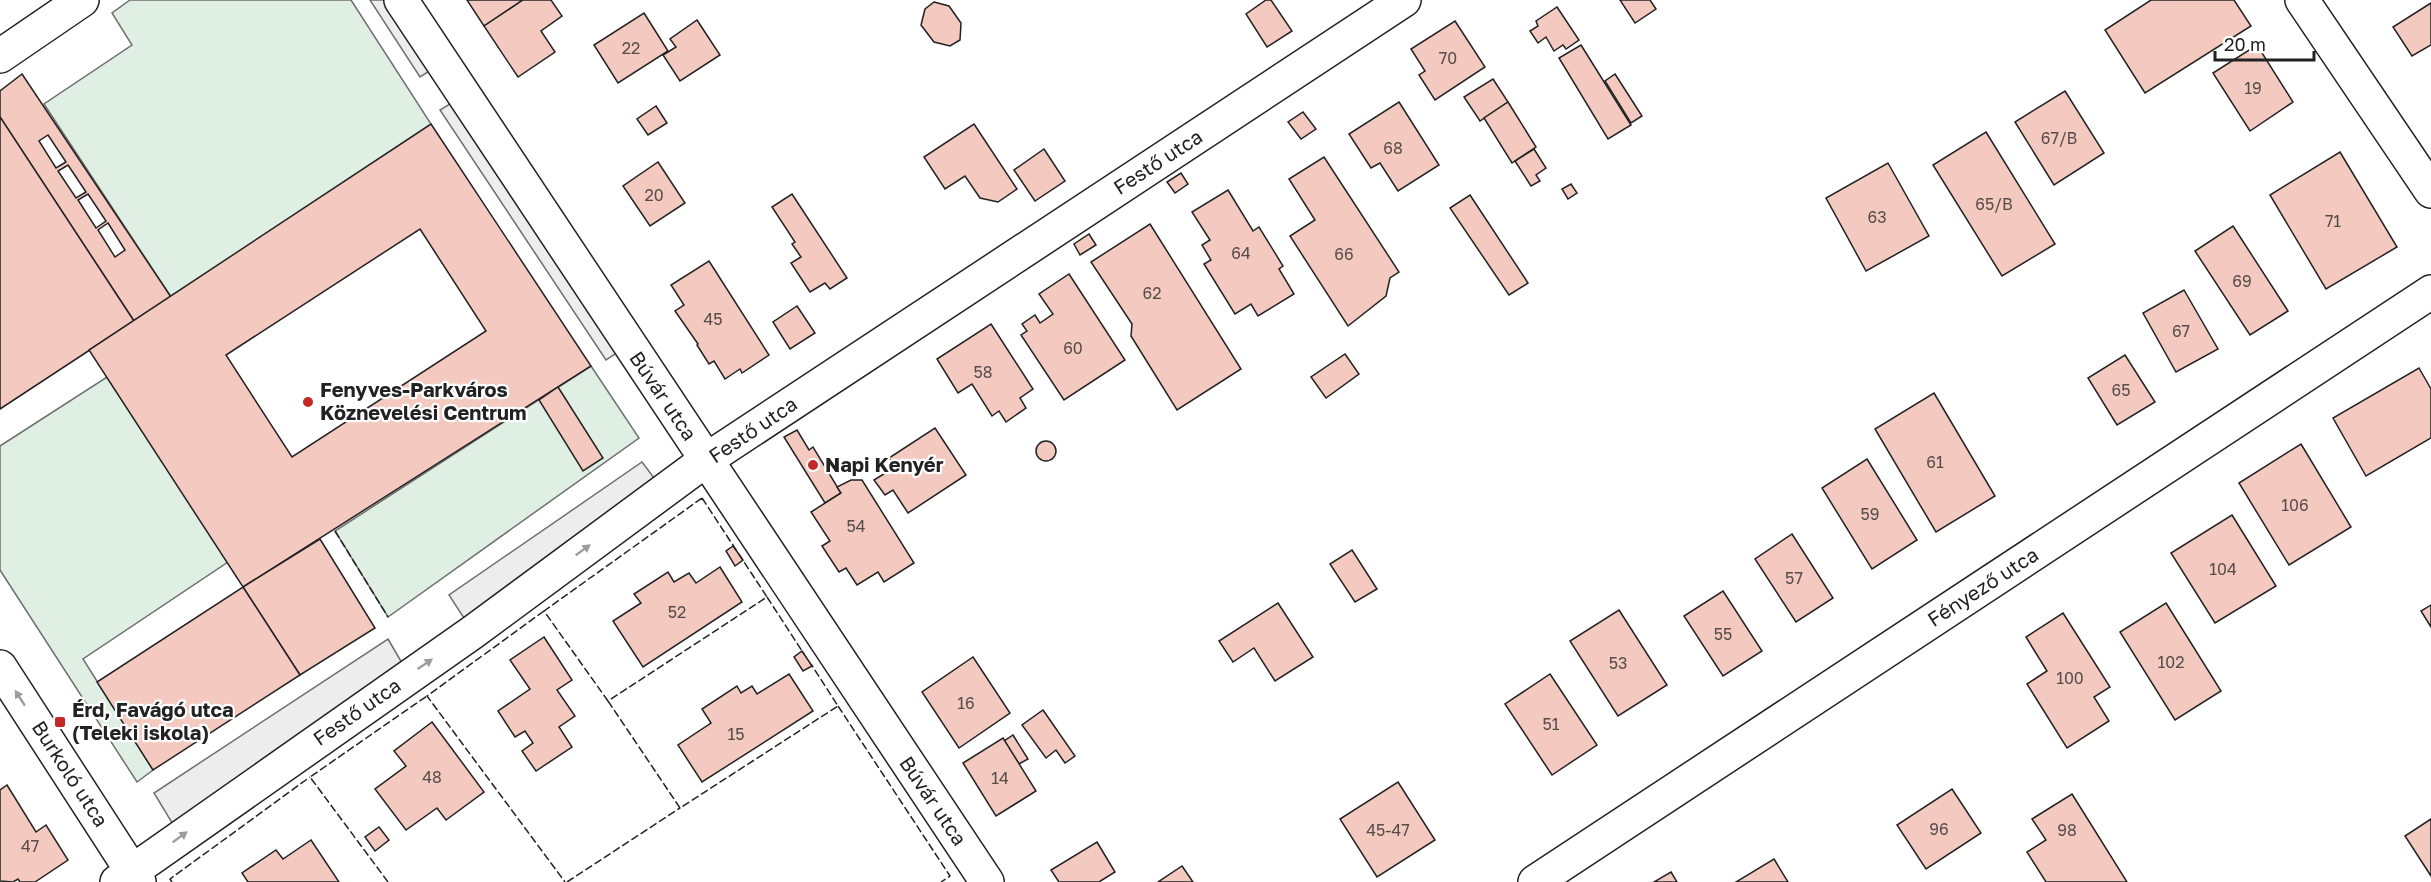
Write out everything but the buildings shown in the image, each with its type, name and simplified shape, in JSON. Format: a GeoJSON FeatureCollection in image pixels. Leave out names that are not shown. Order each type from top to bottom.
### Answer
{"type":"FeatureCollection","features":[{"type":"Feature","properties":{"kind":"street"},"geometry":{"type":"LineString","coordinates":[[0,56],[82,0]]}},
{"type":"Feature","properties":{"kind":"street","name":"Búvár utca"},"geometry":{"type":"LineString","coordinates":[[401,0],[987,882]]}},
{"type":"Feature","properties":{"kind":"street","name":"Festő utca"},"geometry":{"type":"LineString","coordinates":[[129,878],[473,632],[706,460],[1404,0]]}},
{"type":"Feature","properties":{"kind":"street"},"geometry":{"type":"LineString","coordinates":[[2302,0],[2431,191]]}},
{"type":"Feature","properties":{"kind":"street","name":"Fényező utca"},"geometry":{"type":"LineString","coordinates":[[1535,882],[2431,292]]}},
{"type":"Feature","properties":{"kind":"street","name":"Burkoló utca"},"geometry":{"type":"LineString","coordinates":[[0,667],[129,878]]}},
{"type":"Feature","properties":{"kind":"green space"},"geometry":{"type":"Polygon","coordinates":[[[130,0],[351,0],[431,124],[171,297],[44,104],[132,45],[112,13],[130,0]]]}},
{"type":"Feature","properties":{"kind":"green space"},"geometry":{"type":"Polygon","coordinates":[[[591,366],[639,438],[388,617],[335,531],[591,366]]]}},
{"type":"Feature","properties":{"kind":"green space"},"geometry":{"type":"Polygon","coordinates":[[[107,377],[228,562],[83,659],[153,770],[137,782],[0,570],[0,446],[107,377]]]}},
{"type":"Feature","properties":{"kind":"shaded area"},"geometry":{"type":"Polygon","coordinates":[[[370,0],[401,0],[442,63],[420,77],[370,0]]]}},
{"type":"Feature","properties":{"kind":"shaded area"},"geometry":{"type":"Polygon","coordinates":[[[463,96],[629,345],[606,360],[440,110],[463,96]]]}},
{"type":"Feature","properties":{"kind":"shaded area"},"geometry":{"type":"Polygon","coordinates":[[[642,462],[664,491],[473,632],[449,595],[642,462]]]}},
{"type":"Feature","properties":{"kind":"shaded area"},"geometry":{"type":"Polygon","coordinates":[[[388,639],[409,675],[180,836],[154,793],[388,639]]]}},
{"type":"Feature","properties":{"kind":"fence"},"geometry":{"type":"LineString","coordinates":[[702,498],[767,597],[608,701],[544,611],[702,498]]}},
{"type":"Feature","properties":{"kind":"fence"},"geometry":{"type":"LineString","coordinates":[[335,531],[388,617]]}},
{"type":"Feature","properties":{"kind":"fence"},"geometry":{"type":"LineString","coordinates":[[767,597],[804,654]]}},
{"type":"Feature","properties":{"kind":"fence"},"geometry":{"type":"LineString","coordinates":[[544,611],[427,696],[565,882]]}},
{"type":"Feature","properties":{"kind":"fence"},"geometry":{"type":"LineString","coordinates":[[608,701],[680,808],[838,706],[811,664]]}},
{"type":"Feature","properties":{"kind":"fence"},"geometry":{"type":"LineString","coordinates":[[388,882],[310,777],[427,696]]}},
{"type":"Feature","properties":{"kind":"fence"},"geometry":{"type":"LineString","coordinates":[[838,706],[950,876],[941,882]]}},
{"type":"Feature","properties":{"kind":"fence"},"geometry":{"type":"LineString","coordinates":[[172,882],[170,879],[310,777]]}},
{"type":"Feature","properties":{"kind":"fence"},"geometry":{"type":"LineString","coordinates":[[567,882],[680,808]]}},
{"type":"Feature","properties":{"kind":"place","name":"Fenyves-Parkváros Köznevelési Centrum"},"geometry":{"type":"Point","coordinates":[308,402]}},
{"type":"Feature","properties":{"kind":"place","name":"Napi Kenyér"},"geometry":{"type":"Point","coordinates":[813,465]}},
{"type":"Feature","properties":{"kind":"place","name":"Érd, Favágó utca (Teleki iskola)"},"geometry":{"type":"Point","coordinates":[60,722]}}]}
